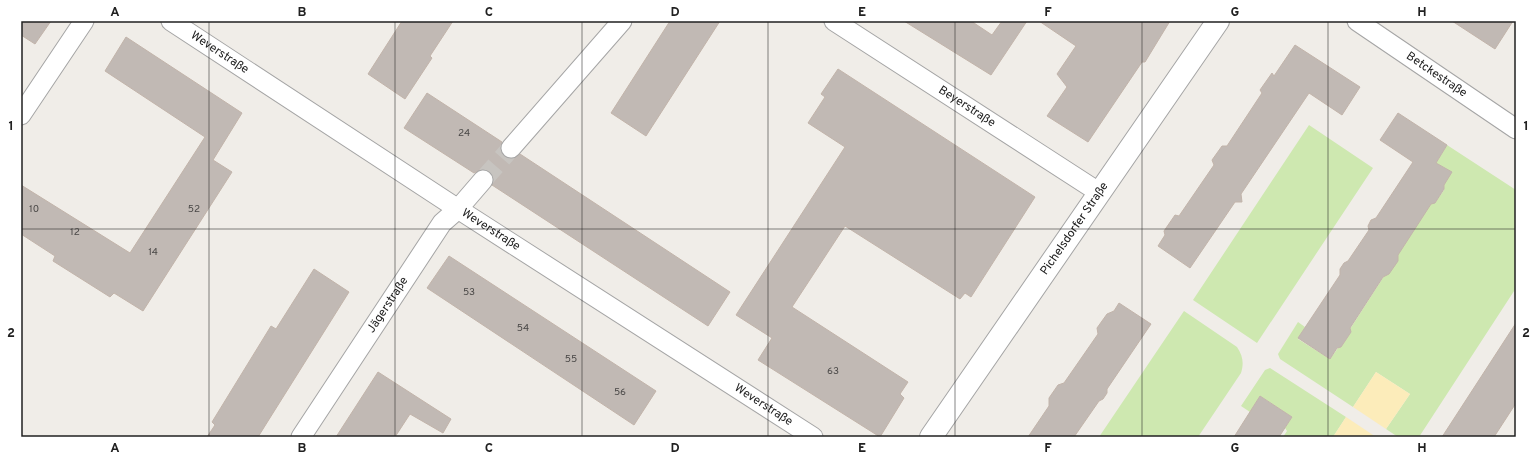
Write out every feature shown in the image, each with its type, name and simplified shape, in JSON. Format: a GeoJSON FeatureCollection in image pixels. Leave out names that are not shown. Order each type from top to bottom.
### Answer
{"type":"FeatureCollection","features":[{"type":"Feature","properties":{"kind":"street"},"geometry":{"type":"LineString","coordinates":[[21,115],[84,21]]}},
{"type":"Feature","properties":{"kind":"street","name":"Weverstraße"},"geometry":{"type":"LineString","coordinates":[[171,21],[458,209],[813,437]]}},
{"type":"Feature","properties":{"kind":"street"},"geometry":{"type":"LineString","coordinates":[[511,148],[622,21]]}},
{"type":"Feature","properties":{"kind":"street","name":"Beyerstraße"},"geometry":{"type":"LineString","coordinates":[[834,21],[1100,193]]}},
{"type":"Feature","properties":{"kind":"street","name":"Pichelsdorfer Straße"},"geometry":{"type":"LineString","coordinates":[[931,437],[1218,21]]}},
{"type":"Feature","properties":{"kind":"street","name":"Betckestraße"},"geometry":{"type":"LineString","coordinates":[[1357,21],[1516,129]]}},
{"type":"Feature","properties":{"kind":"street","name":"Jägerstraße"},"geometry":{"type":"LineString","coordinates":[[301,437],[442,223],[458,209],[484,180]]}},
{"type":"Feature","properties":{"kind":"green space"},"geometry":{"type":"Polygon","coordinates":[[[1309,125],[1373,168],[1257,343],[1193,300],[1309,125]]]}},
{"type":"Feature","properties":{"kind":"green space"},"geometry":{"type":"Polygon","coordinates":[[[1447,145],[1516,190],[1516,288],[1419,437],[1398,437],[1386,429],[1410,394],[1376,372],[1353,407],[1280,359],[1278,354],[1298,322],[1305,327],[1298,339],[1330,359],[1338,348],[1341,347],[1351,332],[1350,329],[1431,203],[1435,203],[1444,190],[1443,186],[1451,172],[1436,163],[1447,145]]]}},
{"type":"Feature","properties":{"kind":"green space"},"geometry":{"type":"Polygon","coordinates":[[[1184,311],[1237,347],[1241,353],[1242,360],[1241,373],[1198,437],[1099,437],[1184,311]]]}},
{"type":"Feature","properties":{"kind":"green space"},"geometry":{"type":"Polygon","coordinates":[[[1270,368],[1346,417],[1333,437],[1283,437],[1287,431],[1285,428],[1292,417],[1260,396],[1250,412],[1241,406],[1265,370],[1270,368]]]}},
{"type":"Feature","properties":{"kind":"sand"},"geometry":{"type":"Polygon","coordinates":[[[1376,372],[1410,394],[1386,429],[1353,407],[1376,372]]]}},
{"type":"Feature","properties":{"kind":"sand"},"geometry":{"type":"Polygon","coordinates":[[[1346,417],[1376,437],[1333,437],[1346,417]]]}},
{"type":"Feature","properties":{"kind":"building"},"geometry":{"type":"Polygon","coordinates":[[[21,21],[51,21],[35,44],[21,35],[21,21]]]}},
{"type":"Feature","properties":{"kind":"building"},"geometry":{"type":"Polygon","coordinates":[[[402,21],[453,21],[430,56],[432,58],[405,99],[368,74],[402,21]]]}},
{"type":"Feature","properties":{"kind":"building"},"geometry":{"type":"Polygon","coordinates":[[[670,21],[720,21],[646,136],[611,113],[670,21]]]}},
{"type":"Feature","properties":{"kind":"building"},"geometry":{"type":"Polygon","coordinates":[[[904,21],[971,21],[992,35],[1002,21],[1027,21],[991,75],[904,21]]]}},
{"type":"Feature","properties":{"kind":"building"},"geometry":{"type":"Polygon","coordinates":[[[1039,21],[1170,21],[1145,62],[1142,62],[1088,142],[1047,116],[1067,87],[1057,74],[1076,46],[1039,21]]]}},
{"type":"Feature","properties":{"kind":"building"},"geometry":{"type":"Polygon","coordinates":[[[1452,21],[1513,21],[1495,49],[1452,21]]]}},
{"type":"Feature","properties":{"kind":"building"},"geometry":{"type":"Polygon","coordinates":[[[126,37],[242,113],[213,160],[232,172],[143,311],[114,293],[110,297],[53,261],[55,256],[21,234],[21,185],[130,253],[205,137],[105,71],[126,37]]]}},
{"type":"Feature","properties":{"kind":"building"},"geometry":{"type":"Polygon","coordinates":[[[1295,45],[1360,87],[1342,115],[1309,93],[1241,194],[1242,202],[1235,202],[1190,268],[1158,246],[1165,235],[1164,231],[1175,215],[1179,216],[1214,165],[1212,160],[1222,146],[1227,146],[1262,93],[1260,90],[1272,73],[1274,76],[1295,45]]]}},
{"type":"Feature","properties":{"kind":"building"},"geometry":{"type":"Polygon","coordinates":[[[838,69],[1035,197],[971,297],[965,293],[960,299],[845,226],[792,307],[908,382],[900,394],[904,398],[880,437],[758,360],[772,338],[736,315],[845,147],[808,123],[825,97],[821,94],[838,69]]]}},
{"type":"Feature","properties":{"kind":"building"},"geometry":{"type":"Polygon","coordinates":[[[427,93],[502,142],[501,151],[504,156],[514,158],[520,154],[730,292],[708,326],[492,185],[493,177],[490,171],[480,170],[474,173],[404,128],[427,93]]]}},
{"type":"Feature","properties":{"kind":"building"},"geometry":{"type":"Polygon","coordinates":[[[1398,113],[1447,145],[1436,163],[1452,172],[1435,203],[1431,204],[1398,255],[1398,261],[1389,274],[1383,277],[1350,328],[1351,332],[1341,347],[1337,348],[1330,359],[1298,338],[1340,275],[1340,269],[1344,263],[1348,261],[1369,230],[1368,226],[1371,220],[1376,218],[1413,162],[1380,140],[1398,113]]]}},
{"type":"Feature","properties":{"kind":"building"},"geometry":{"type":"Polygon","coordinates":[[[449,256],[656,391],[634,425],[427,288],[449,256]]]}},
{"type":"Feature","properties":{"kind":"building"},"geometry":{"type":"Polygon","coordinates":[[[314,269],[349,292],[258,437],[207,437],[215,425],[212,422],[271,326],[276,329],[314,269]]]}},
{"type":"Feature","properties":{"kind":"building"},"geometry":{"type":"Polygon","coordinates":[[[1119,303],[1151,324],[1107,389],[1107,393],[1103,399],[1099,401],[1074,437],[1028,437],[1049,406],[1049,398],[1058,385],[1064,383],[1098,334],[1097,328],[1107,314],[1114,311],[1119,303]]]}},
{"type":"Feature","properties":{"kind":"building"},"geometry":{"type":"Polygon","coordinates":[[[1516,323],[1516,403],[1507,417],[1494,437],[1442,437],[1516,323]]]}},
{"type":"Feature","properties":{"kind":"building"},"geometry":{"type":"Polygon","coordinates":[[[378,372],[451,419],[443,433],[410,414],[395,437],[336,437],[378,372]]]}},
{"type":"Feature","properties":{"kind":"building"},"geometry":{"type":"Polygon","coordinates":[[[1260,396],[1292,417],[1279,437],[1234,437],[1260,396]]]}},
{"type":"Feature","properties":{"kind":"tunnel"},"geometry":{"type":"LineString","coordinates":[[483,180],[511,148]]}}]}
